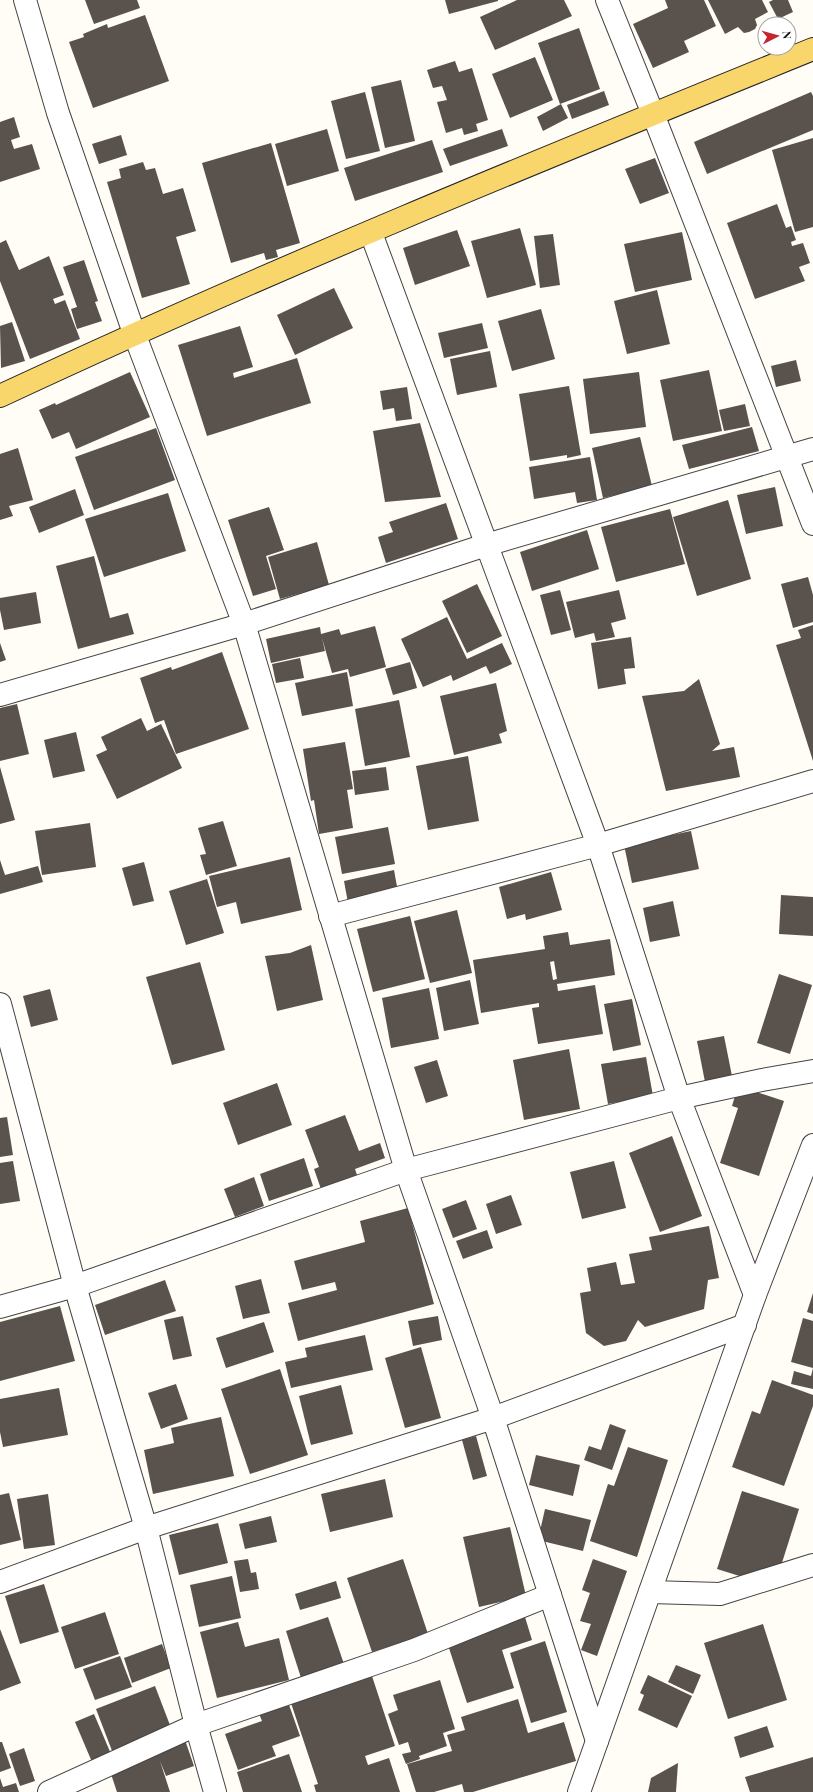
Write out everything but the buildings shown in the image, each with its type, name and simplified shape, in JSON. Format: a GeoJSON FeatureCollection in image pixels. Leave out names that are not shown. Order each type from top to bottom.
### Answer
{"type":"FeatureCollection","features":[{"type":"Feature","properties":{"kind":"main road"},"geometry":{"type":"LineString","coordinates":[[0,396],[134,333],[653,114],[813,49]]}},
{"type":"Feature","properties":{"kind":"street"},"geometry":{"type":"LineString","coordinates":[[25,0],[58,113],[134,333],[244,624],[406,1170],[493,1418],[597,1741]]}},
{"type":"Feature","properties":{"kind":"street"},"geometry":{"type":"LineString","coordinates":[[607,0],[788,457],[813,524]]}},
{"type":"Feature","properties":{"kind":"street"},"geometry":{"type":"LineString","coordinates":[[371,233],[598,845],[679,1098],[755,1295]]}},
{"type":"Feature","properties":{"kind":"street"},"geometry":{"type":"LineString","coordinates":[[0,695],[244,624],[486,545],[813,449]]}},
{"type":"Feature","properties":{"kind":"street"},"geometry":{"type":"LineString","coordinates":[[330,916],[598,845],[813,781]]}},
{"type":"Feature","properties":{"kind":"street"},"geometry":{"type":"LineString","coordinates":[[0,1004],[75,1286],[146,1528],[196,1725],[215,1792]]}},
{"type":"Feature","properties":{"kind":"street"},"geometry":{"type":"LineString","coordinates":[[0,1307],[75,1286],[406,1170],[679,1098],[762,1080],[813,1071]]}},
{"type":"Feature","properties":{"kind":"street"},"geometry":{"type":"LineString","coordinates":[[575,1791],[597,1741],[744,1325],[813,1145]]}},
{"type":"Feature","properties":{"kind":"street"},"geometry":{"type":"LineString","coordinates":[[0,1582],[146,1528],[493,1418],[744,1325]]}},
{"type":"Feature","properties":{"kind":"street"},"geometry":{"type":"LineString","coordinates":[[650,1592],[720,1594],[813,1566]]}},
{"type":"Feature","properties":{"kind":"street"},"geometry":{"type":"LineString","coordinates":[[49,1792],[196,1725],[414,1650],[550,1595]]}}]}
